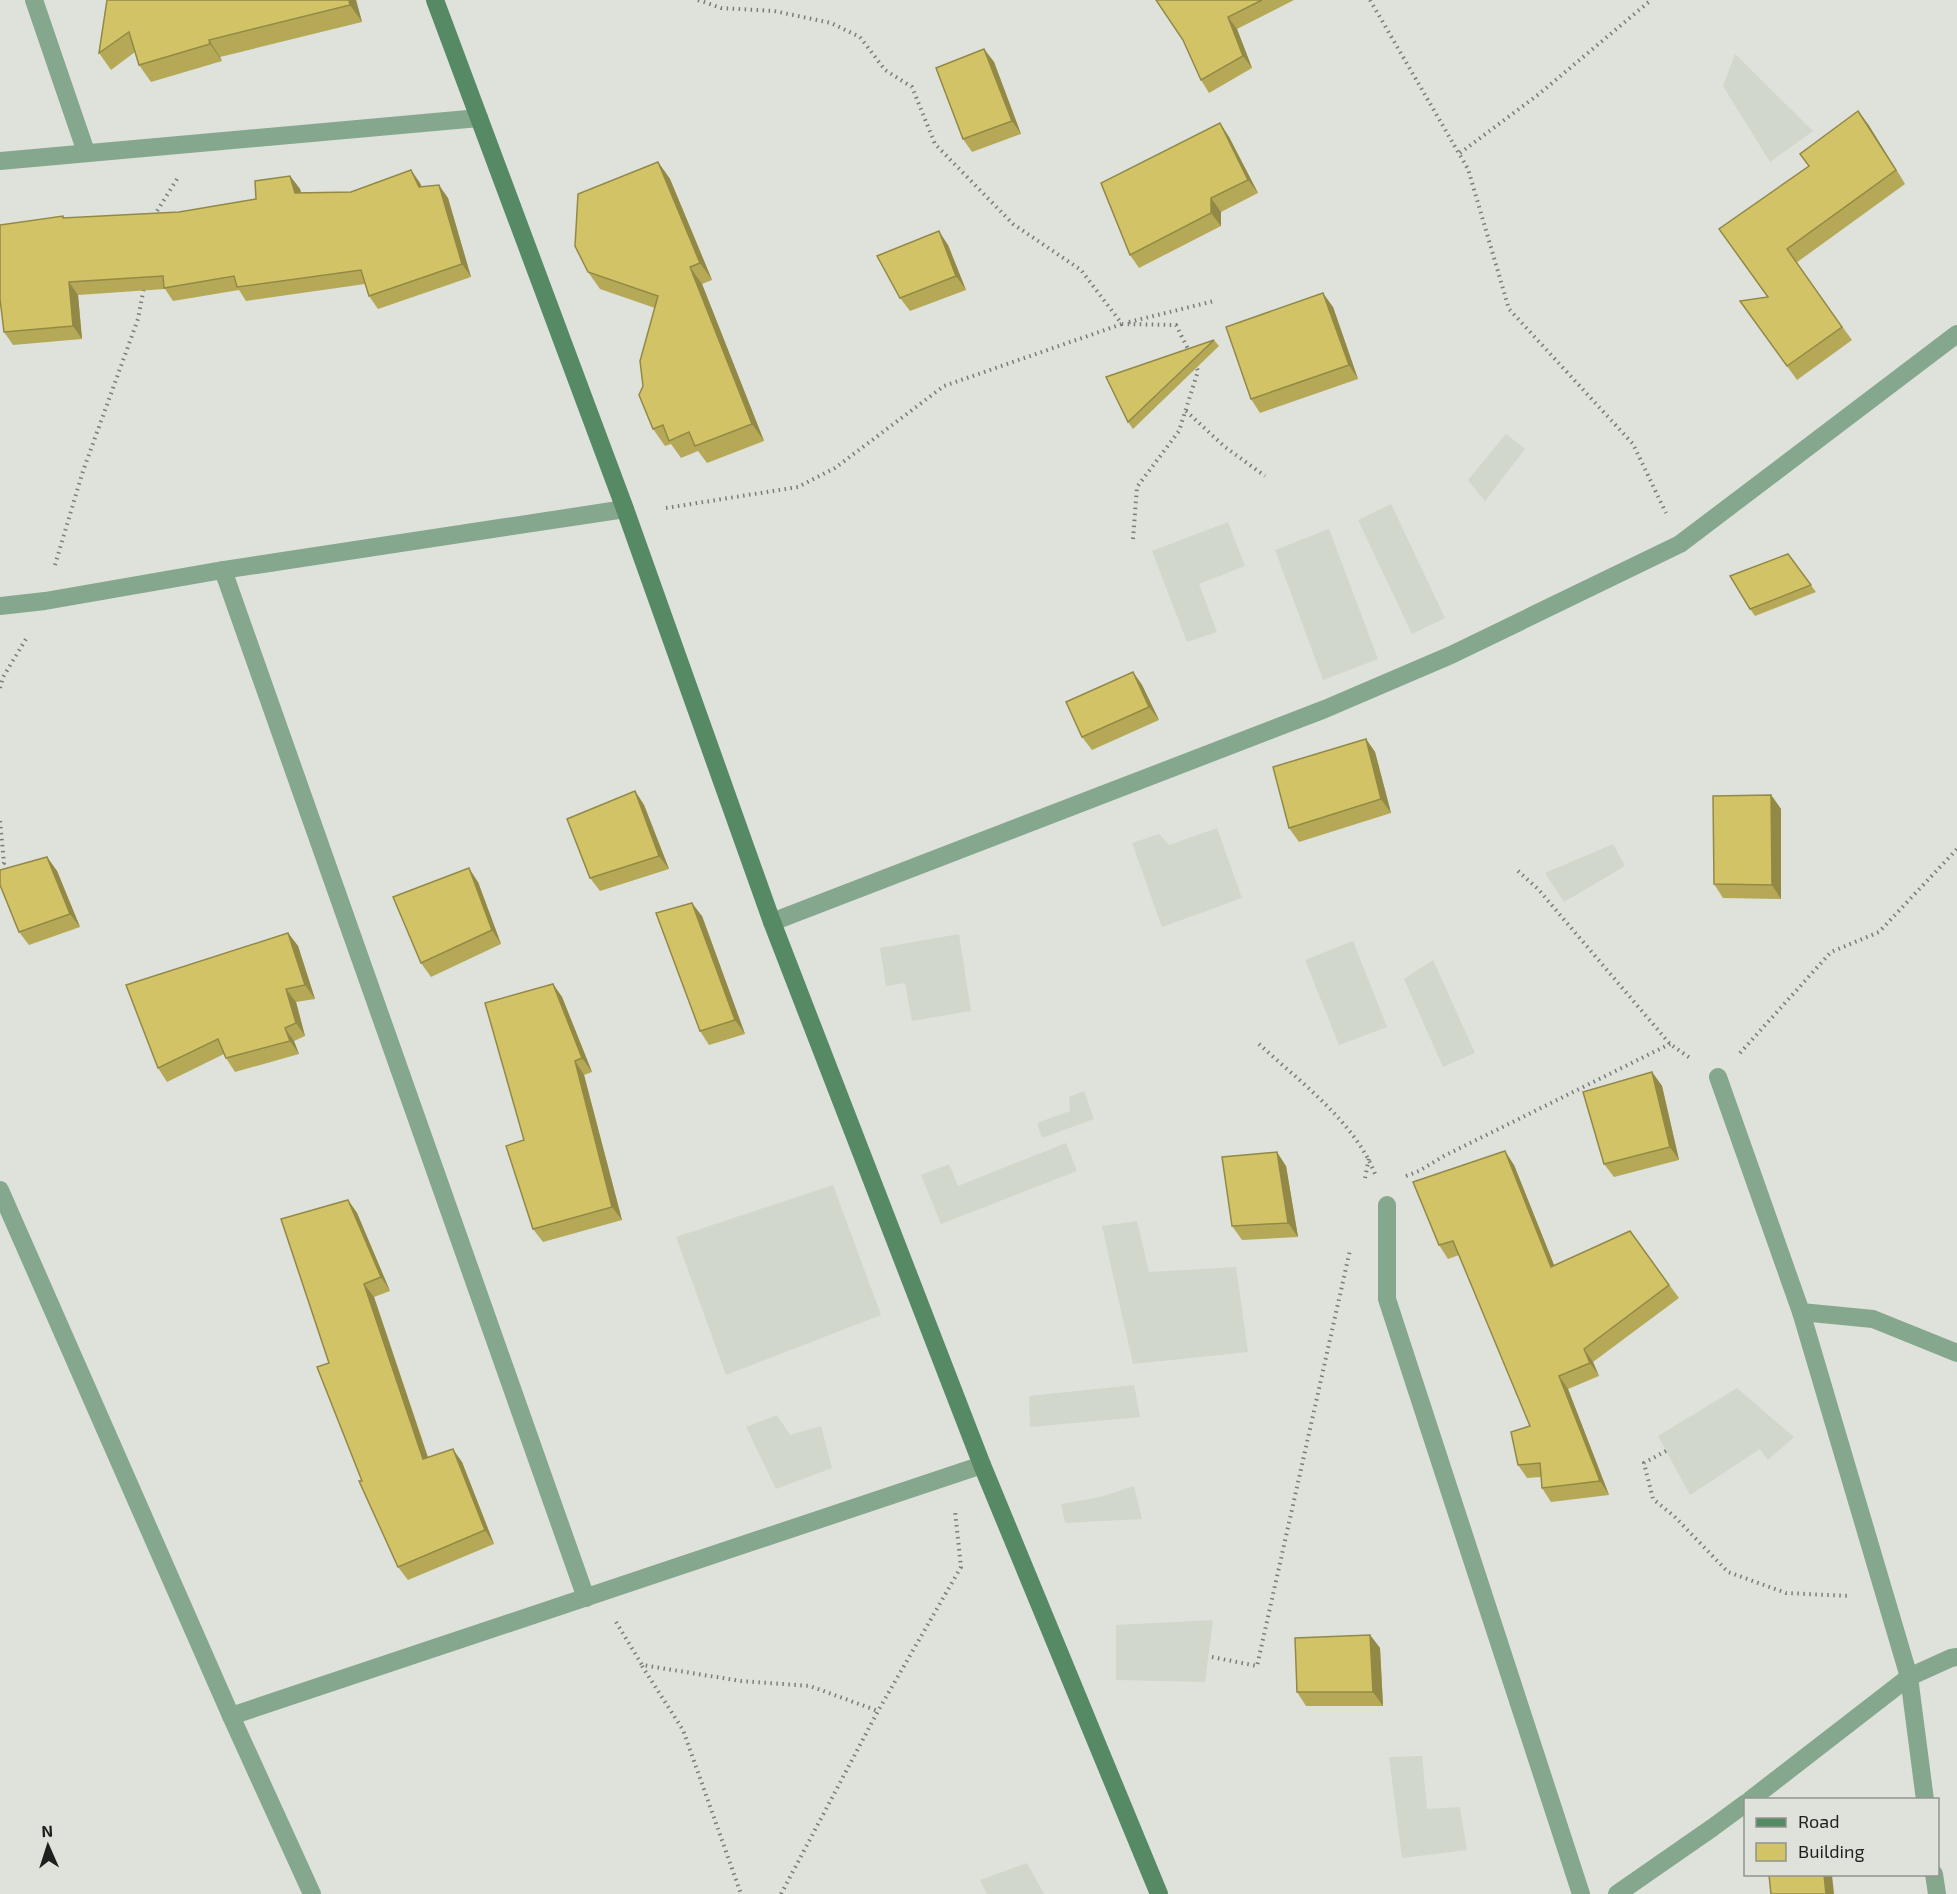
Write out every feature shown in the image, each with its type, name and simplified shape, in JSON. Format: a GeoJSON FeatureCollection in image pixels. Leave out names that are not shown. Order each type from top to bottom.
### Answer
{"type":"FeatureCollection","features":[{"type":"Feature","properties":{"kind":"street"},"geometry":{"type":"LineString","coordinates":[[34,0],[86,152]]}},
{"type":"Feature","properties":{"kind":"street"},"geometry":{"type":"LineString","coordinates":[[435,0],[625,508],[772,922],[982,1464],[1159,1894]]}},
{"type":"Feature","properties":{"kind":"street"},"geometry":{"type":"LineString","coordinates":[[0,161],[479,118]]}},
{"type":"Feature","properties":{"kind":"street"},"geometry":{"type":"LineString","coordinates":[[772,922],[1325,709],[1451,655],[1680,544],[1957,334]]}},
{"type":"Feature","properties":{"kind":"street"},"geometry":{"type":"LineString","coordinates":[[0,606],[45,601],[223,570],[625,508]]}},
{"type":"Feature","properties":{"kind":"street"},"geometry":{"type":"LineString","coordinates":[[223,570],[593,1596]]}},
{"type":"Feature","properties":{"kind":"street"},"geometry":{"type":"LineString","coordinates":[[1718,1077],[1801,1312],[1909,1677],[1925,1798]]}},
{"type":"Feature","properties":{"kind":"street"},"geometry":{"type":"LineString","coordinates":[[0,1190],[231,1716],[312,1894]]}},
{"type":"Feature","properties":{"kind":"street"},"geometry":{"type":"LineString","coordinates":[[1387,1205],[1387,1299],[1581,1894]]}},
{"type":"Feature","properties":{"kind":"street"},"geometry":{"type":"LineString","coordinates":[[1801,1312],[1873,1319],[1957,1353]]}},
{"type":"Feature","properties":{"kind":"street"},"geometry":{"type":"LineString","coordinates":[[231,1716],[982,1464]]}},
{"type":"Feature","properties":{"kind":"street"},"geometry":{"type":"LineString","coordinates":[[1753,1798],[1909,1677],[1957,1657]]}},
{"type":"Feature","properties":{"kind":"street"},"geometry":{"type":"LineString","coordinates":[[1617,1894],[1744,1804]]}},
{"type":"Feature","properties":{"kind":"street"},"geometry":{"type":"LineString","coordinates":[[1934,1876],[1936,1894]]}},
{"type":"Feature","properties":{"kind":"path"},"geometry":{"type":"LineString","coordinates":[[698,0],[721,8],[774,11],[831,23],[860,37],[885,70],[912,87],[935,144],[1013,224],[1081,270],[1122,324]]}},
{"type":"Feature","properties":{"kind":"path"},"geometry":{"type":"LineString","coordinates":[[1370,0],[1468,169],[1509,309],[1633,444],[1680,544]]}},
{"type":"Feature","properties":{"kind":"path"},"geometry":{"type":"LineString","coordinates":[[1460,153],[1539,94],[1651,0]]}},
{"type":"Feature","properties":{"kind":"path"},"geometry":{"type":"LineString","coordinates":[[150,222],[199,142]]}},
{"type":"Feature","properties":{"kind":"path"},"geometry":{"type":"LineString","coordinates":[[0,688],[3,677],[34,627],[45,601],[82,471],[138,319],[146,277]]}},
{"type":"Feature","properties":{"kind":"path"},"geometry":{"type":"LineString","coordinates":[[666,508],[798,487],[835,468],[944,386],[1122,324],[1214,301]]}},
{"type":"Feature","properties":{"kind":"path"},"geometry":{"type":"LineString","coordinates":[[1122,324],[1176,325],[1189,352]]}},
{"type":"Feature","properties":{"kind":"path"},"geometry":{"type":"LineString","coordinates":[[1133,539],[1137,487],[1179,431],[1198,370],[1194,361]]}},
{"type":"Feature","properties":{"kind":"path"},"geometry":{"type":"LineString","coordinates":[[1186,411],[1225,447],[1265,476]]}},
{"type":"Feature","properties":{"kind":"path"},"geometry":{"type":"LineString","coordinates":[[0,821],[3,863],[0,867]]}},
{"type":"Feature","properties":{"kind":"path"},"geometry":{"type":"LineString","coordinates":[[1718,1077],[1831,952],[1878,932],[1957,849]]}},
{"type":"Feature","properties":{"kind":"path"},"geometry":{"type":"LineString","coordinates":[[1380,1185],[1419,1171],[1444,1156],[1670,1044],[1538,889],[1518,871]]}},
{"type":"Feature","properties":{"kind":"path"},"geometry":{"type":"LineString","coordinates":[[1259,1044],[1332,1110],[1369,1158],[1387,1205]]}},
{"type":"Feature","properties":{"kind":"path"},"geometry":{"type":"LineString","coordinates":[[1364,1181],[1369,1158]]}},
{"type":"Feature","properties":{"kind":"path"},"geometry":{"type":"LineString","coordinates":[[1212,1657],[1257,1666],[1350,1250]]}},
{"type":"Feature","properties":{"kind":"path"},"geometry":{"type":"LineString","coordinates":[[1666,1451],[1644,1463],[1653,1499],[1674,1516],[1728,1572],[1786,1593],[1885,1598]]}},
{"type":"Feature","properties":{"kind":"path"},"geometry":{"type":"LineString","coordinates":[[781,1894],[878,1712],[961,1567],[952,1475]]}},
{"type":"Feature","properties":{"kind":"path"},"geometry":{"type":"LineString","coordinates":[[593,1596],[642,1665],[683,1730],[741,1894]]}},
{"type":"Feature","properties":{"kind":"path"},"geometry":{"type":"LineString","coordinates":[[642,1665],[741,1681],[810,1686],[878,1712]]}},
{"type":"Feature","properties":{"kind":"shaded area"},"geometry":{"type":"Polygon","coordinates":[[[1735,54],[1813,131],[1770,162],[1723,86],[1735,54]]]}},
{"type":"Feature","properties":{"kind":"shaded area"},"geometry":{"type":"Polygon","coordinates":[[[1506,434],[1525,449],[1485,501],[1468,480],[1506,434]]]}},
{"type":"Feature","properties":{"kind":"shaded area"},"geometry":{"type":"Polygon","coordinates":[[[1391,504],[1445,618],[1412,634],[1358,520],[1391,504]]]}},
{"type":"Feature","properties":{"kind":"shaded area"},"geometry":{"type":"Polygon","coordinates":[[[1228,522],[1245,566],[1199,584],[1217,632],[1187,642],[1152,551],[1228,522]]]}},
{"type":"Feature","properties":{"kind":"shaded area"},"geometry":{"type":"Polygon","coordinates":[[[1329,529],[1378,659],[1323,680],[1275,550],[1329,529]]]}},
{"type":"Feature","properties":{"kind":"shaded area"},"geometry":{"type":"Polygon","coordinates":[[[1217,828],[1242,898],[1162,927],[1132,843],[1159,834],[1169,845],[1217,828]]]}},
{"type":"Feature","properties":{"kind":"shaded area"},"geometry":{"type":"Polygon","coordinates":[[[1613,844],[1625,866],[1564,902],[1545,873],[1613,844]]]}},
{"type":"Feature","properties":{"kind":"shaded area"},"geometry":{"type":"Polygon","coordinates":[[[959,934],[971,1011],[912,1021],[905,983],[886,986],[880,948],[959,934]]]}},
{"type":"Feature","properties":{"kind":"shaded area"},"geometry":{"type":"Polygon","coordinates":[[[1353,941],[1387,1027],[1339,1045],[1305,960],[1353,941]]]}},
{"type":"Feature","properties":{"kind":"shaded area"},"geometry":{"type":"Polygon","coordinates":[[[1433,960],[1475,1053],[1443,1067],[1404,979],[1433,960]]]}},
{"type":"Feature","properties":{"kind":"shaded area"},"geometry":{"type":"Polygon","coordinates":[[[1084,1091],[1094,1119],[1042,1138],[1037,1123],[1070,1111],[1069,1097],[1084,1091]]]}},
{"type":"Feature","properties":{"kind":"shaded area"},"geometry":{"type":"Polygon","coordinates":[[[1066,1143],[1077,1171],[941,1224],[921,1175],[949,1164],[958,1186],[1066,1143]]]}},
{"type":"Feature","properties":{"kind":"shaded area"},"geometry":{"type":"Polygon","coordinates":[[[833,1185],[881,1315],[726,1375],[676,1237],[833,1185]]]}},
{"type":"Feature","properties":{"kind":"shaded area"},"geometry":{"type":"Polygon","coordinates":[[[1137,1221],[1149,1272],[1236,1267],[1248,1352],[1133,1364],[1102,1226],[1137,1221]]]}},
{"type":"Feature","properties":{"kind":"shaded area"},"geometry":{"type":"Polygon","coordinates":[[[1134,1385],[1140,1417],[1030,1427],[1029,1396],[1134,1385]]]}},
{"type":"Feature","properties":{"kind":"shaded area"},"geometry":{"type":"Polygon","coordinates":[[[1737,1388],[1794,1437],[1768,1460],[1760,1449],[1690,1495],[1658,1436],[1737,1388]]]}},
{"type":"Feature","properties":{"kind":"shaded area"},"geometry":{"type":"Polygon","coordinates":[[[777,1415],[790,1435],[821,1426],[832,1468],[776,1489],[746,1427],[777,1415]]]}},
{"type":"Feature","properties":{"kind":"shaded area"},"geometry":{"type":"Polygon","coordinates":[[[1134,1486],[1142,1519],[1065,1523],[1061,1504],[1100,1497],[1134,1486]]]}},
{"type":"Feature","properties":{"kind":"shaded area"},"geometry":{"type":"Polygon","coordinates":[[[1213,1620],[1205,1682],[1116,1680],[1116,1625],[1213,1620]]]}},
{"type":"Feature","properties":{"kind":"shaded area"},"geometry":{"type":"Polygon","coordinates":[[[1422,1756],[1427,1809],[1460,1807],[1467,1850],[1402,1858],[1389,1757],[1422,1756]]]}},
{"type":"Feature","properties":{"kind":"shaded area"},"geometry":{"type":"Polygon","coordinates":[[[1027,1863],[1044,1894],[987,1894],[980,1880],[1027,1863]]]}},
{"type":"Feature","properties":{"kind":"building"},"geometry":{"type":"Polygon","coordinates":[[[107,0],[349,0],[350,5],[209,40],[210,44],[139,65],[129,32],[99,53],[107,0]]]}},
{"type":"Feature","properties":{"kind":"building"},"geometry":{"type":"Polygon","coordinates":[[[1156,0],[1262,0],[1228,17],[1243,56],[1201,80],[1183,40],[1156,0]]]}},
{"type":"Feature","properties":{"kind":"building"},"geometry":{"type":"Polygon","coordinates":[[[984,49],[1012,121],[963,139],[936,68],[984,49]]]}},
{"type":"Feature","properties":{"kind":"building"},"geometry":{"type":"Polygon","coordinates":[[[1858,111],[1896,170],[1787,249],[1842,327],[1787,366],[1740,301],[1768,297],[1719,229],[1809,166],[1800,154],[1858,111]]]}},
{"type":"Feature","properties":{"kind":"building"},"geometry":{"type":"Polygon","coordinates":[[[1220,123],[1248,180],[1211,198],[1211,213],[1130,255],[1101,183],[1220,123]]]}},
{"type":"Feature","properties":{"kind":"building"},"geometry":{"type":"Polygon","coordinates":[[[658,162],[700,263],[690,267],[752,424],[695,446],[689,432],[669,441],[663,425],[653,429],[639,395],[643,386],[640,361],[658,296],[588,272],[575,246],[578,194],[658,162]]]}},
{"type":"Feature","properties":{"kind":"building"},"geometry":{"type":"Polygon","coordinates":[[[411,170],[419,187],[439,185],[462,264],[369,296],[361,270],[237,287],[234,276],[164,288],[163,276],[69,282],[73,326],[4,332],[0,299],[0,225],[63,216],[63,218],[179,212],[256,199],[255,181],[290,176],[295,193],[351,192],[411,170]]]}},
{"type":"Feature","properties":{"kind":"building"},"geometry":{"type":"Polygon","coordinates":[[[939,231],[956,276],[900,298],[877,256],[939,231]]]}},
{"type":"Feature","properties":{"kind":"building"},"geometry":{"type":"Polygon","coordinates":[[[1323,293],[1349,365],[1251,399],[1226,327],[1323,293]]]}},
{"type":"Feature","properties":{"kind":"building"},"geometry":{"type":"Polygon","coordinates":[[[1214,340],[1128,422],[1106,377],[1214,340]]]}},
{"type":"Feature","properties":{"kind":"building"},"geometry":{"type":"Polygon","coordinates":[[[1788,554],[1811,585],[1750,609],[1730,576],[1788,554]]]}},
{"type":"Feature","properties":{"kind":"building"},"geometry":{"type":"Polygon","coordinates":[[[1133,672],[1149,707],[1082,737],[1066,702],[1133,672]]]}},
{"type":"Feature","properties":{"kind":"building"},"geometry":{"type":"Polygon","coordinates":[[[1366,739],[1381,799],[1289,828],[1273,767],[1366,739]]]}},
{"type":"Feature","properties":{"kind":"building"},"geometry":{"type":"Polygon","coordinates":[[[635,791],[659,856],[590,878],[567,819],[635,791]]]}},
{"type":"Feature","properties":{"kind":"building"},"geometry":{"type":"Polygon","coordinates":[[[1771,795],[1772,885],[1714,884],[1713,796],[1771,795]]]}},
{"type":"Feature","properties":{"kind":"building"},"geometry":{"type":"Polygon","coordinates":[[[47,857],[70,914],[19,932],[0,885],[0,870],[47,857]]]}},
{"type":"Feature","properties":{"kind":"building"},"geometry":{"type":"Polygon","coordinates":[[[469,868],[492,930],[421,963],[393,897],[469,868]]]}},
{"type":"Feature","properties":{"kind":"building"},"geometry":{"type":"Polygon","coordinates":[[[692,903],[735,1020],[700,1031],[656,913],[692,903]]]}},
{"type":"Feature","properties":{"kind":"building"},"geometry":{"type":"Polygon","coordinates":[[[288,933],[305,985],[286,989],[296,1023],[285,1028],[290,1041],[226,1058],[218,1039],[158,1068],[126,985],[288,933]]]}},
{"type":"Feature","properties":{"kind":"building"},"geometry":{"type":"Polygon","coordinates":[[[553,984],[582,1058],[575,1061],[612,1207],[533,1229],[506,1146],[524,1140],[485,1003],[553,984]]]}},
{"type":"Feature","properties":{"kind":"building"},"geometry":{"type":"Polygon","coordinates":[[[1652,1072],[1670,1147],[1604,1164],[1583,1092],[1652,1072]]]}},
{"type":"Feature","properties":{"kind":"building"},"geometry":{"type":"Polygon","coordinates":[[[1505,1151],[1551,1267],[1630,1231],[1669,1285],[1584,1349],[1590,1363],[1559,1376],[1600,1481],[1542,1488],[1540,1463],[1518,1465],[1511,1432],[1530,1426],[1453,1241],[1439,1245],[1413,1182],[1505,1151]]]}},
{"type":"Feature","properties":{"kind":"building"},"geometry":{"type":"Polygon","coordinates":[[[1277,1152],[1288,1223],[1232,1226],[1222,1157],[1277,1152]]]}},
{"type":"Feature","properties":{"kind":"building"},"geometry":{"type":"Polygon","coordinates":[[[348,1200],[381,1277],[364,1284],[423,1459],[453,1449],[485,1530],[398,1567],[359,1481],[362,1481],[317,1367],[329,1363],[281,1219],[348,1200]]]}},
{"type":"Feature","properties":{"kind":"building"},"geometry":{"type":"Polygon","coordinates":[[[1370,1635],[1373,1692],[1297,1692],[1295,1638],[1370,1635]]]}},
{"type":"Feature","properties":{"kind":"building"},"geometry":{"type":"Polygon","coordinates":[[[1769,1876],[1824,1876],[1826,1894],[1771,1894],[1769,1876]]]}}]}
